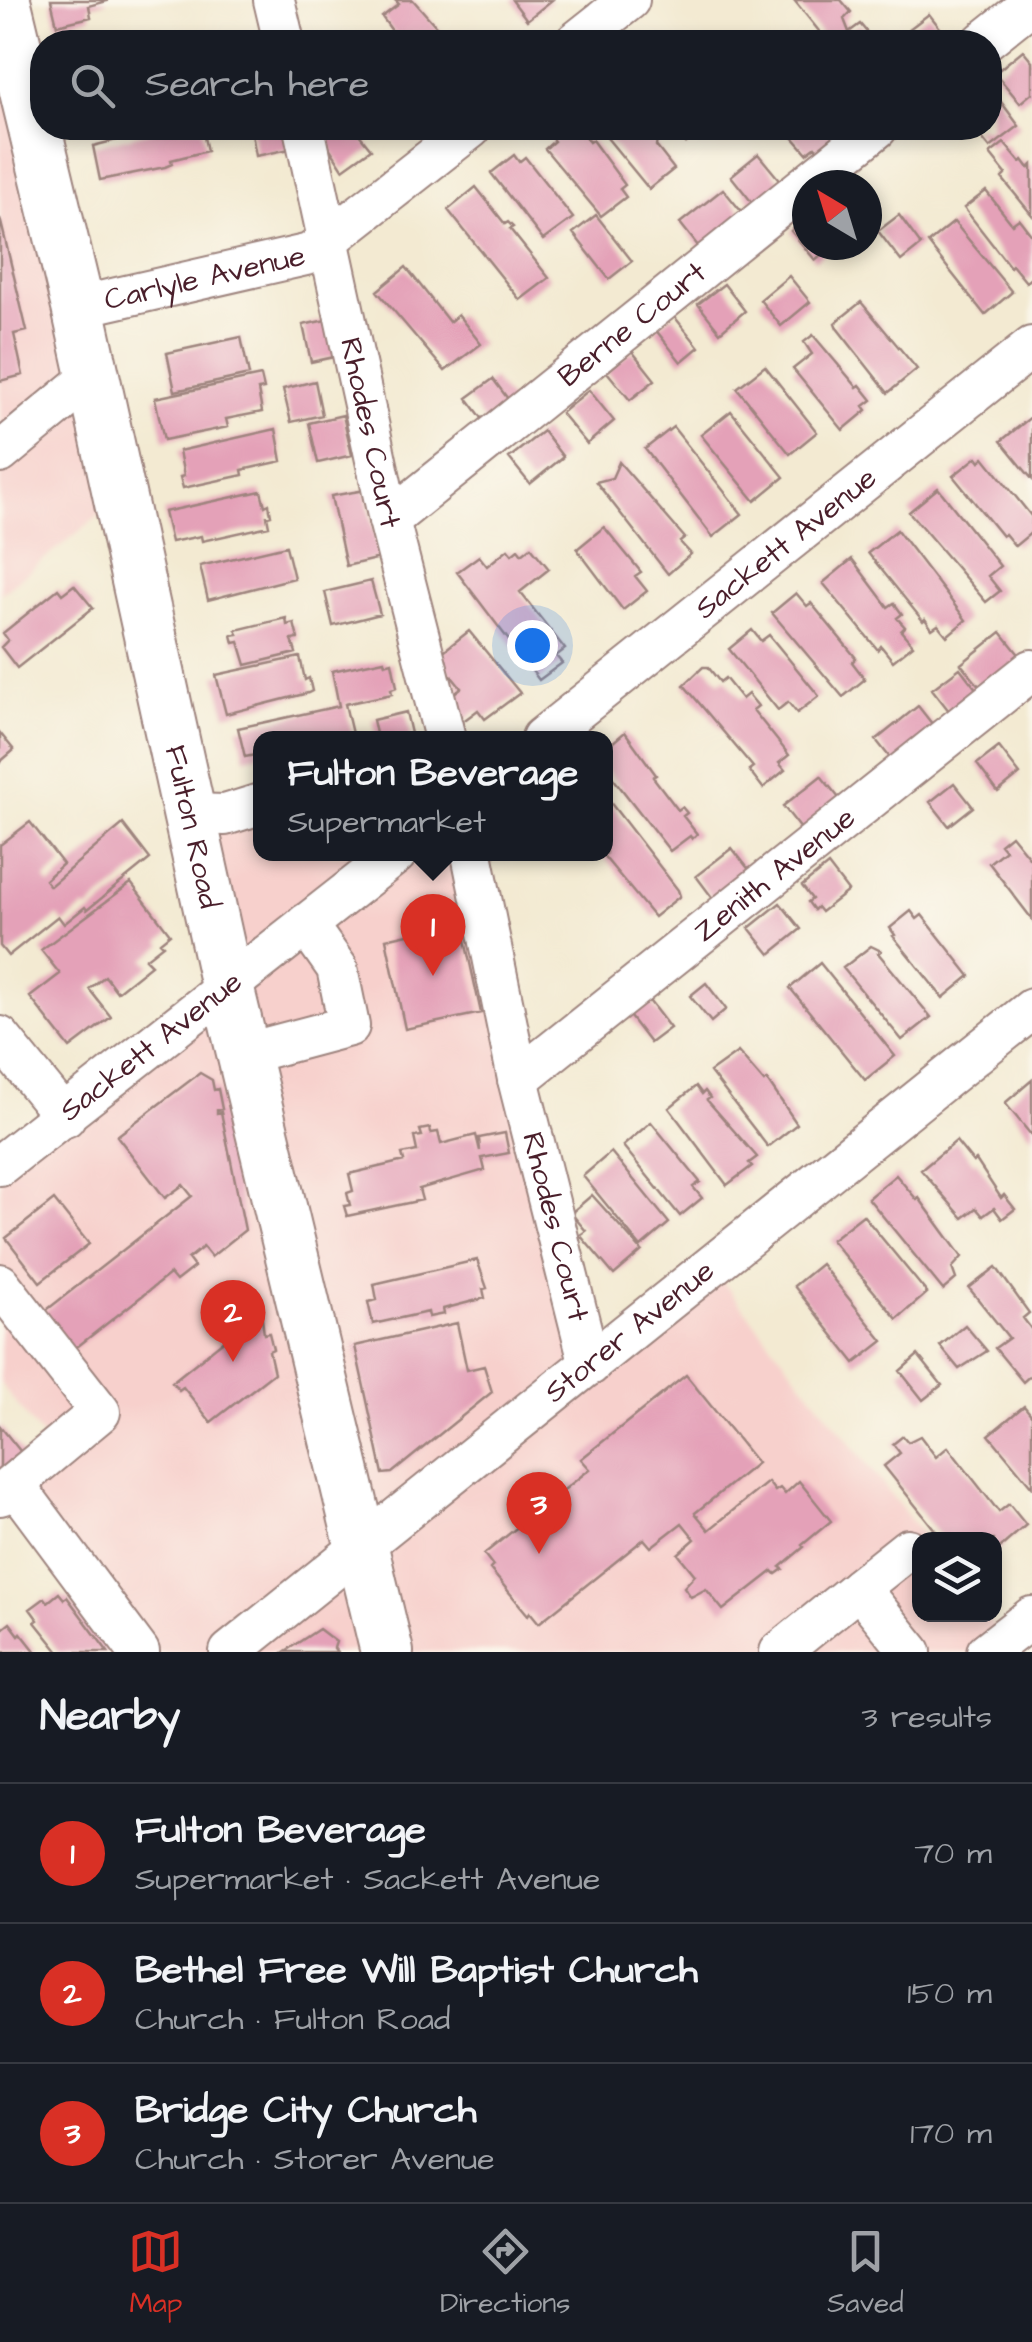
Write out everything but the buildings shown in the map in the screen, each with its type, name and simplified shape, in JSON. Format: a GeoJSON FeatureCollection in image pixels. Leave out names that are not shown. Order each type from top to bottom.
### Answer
{"type":"FeatureCollection","features":[{"type":"Feature","properties":{"kind":"main road","name":"Fulton Road"},"geometry":{"type":"LineString","coordinates":[[4,0],[30,108]]}},
{"type":"Feature","properties":{"kind":"main road","name":"Fulton Road"},"geometry":{"type":"LineString","coordinates":[[38,140],[227,986],[387,1652]]}},
{"type":"Feature","properties":{"kind":"street"},"geometry":{"type":"LineString","coordinates":[[274,0],[281,30]]}},
{"type":"Feature","properties":{"kind":"street"},"geometry":{"type":"LineString","coordinates":[[591,30],[629,0]]}},
{"type":"Feature","properties":{"kind":"street"},"geometry":{"type":"LineString","coordinates":[[998,30],[1032,3]]}},
{"type":"Feature","properties":{"kind":"street","name":"Rhodes Court"},"geometry":{"type":"LineString","coordinates":[[307,140],[389,520],[443,731]]}},
{"type":"Feature","properties":{"kind":"street","name":"Carlyle Avenue"},"geometry":{"type":"LineString","coordinates":[[78,307],[310,254],[456,140]]}},
{"type":"Feature","properties":{"kind":"street","name":"Berne Court"},"geometry":{"type":"LineString","coordinates":[[389,520],[862,140]]}},
{"type":"Feature","properties":{"kind":"street","name":"Sackett Avenue"},"geometry":{"type":"LineString","coordinates":[[551,731],[1032,347]]}},
{"type":"Feature","properties":{"kind":"street"},"geometry":{"type":"LineString","coordinates":[[0,452],[93,376]]}},
{"type":"Feature","properties":{"kind":"street","name":"Zenith Avenue"},"geometry":{"type":"LineString","coordinates":[[518,1078],[1032,670]]}},
{"type":"Feature","properties":{"kind":"street"},"geometry":{"type":"LineString","coordinates":[[189,814],[225,815],[253,806]]}},
{"type":"Feature","properties":{"kind":"street","name":"Sackett Avenue"},"geometry":{"type":"LineString","coordinates":[[0,1165],[387,861]]}},
{"type":"Feature","properties":{"kind":"street","name":"Rhodes Court"},"geometry":{"type":"LineString","coordinates":[[473,861],[518,1078],[590,1365]]}},
{"type":"Feature","properties":{"kind":"street"},"geometry":{"type":"LineString","coordinates":[[244,1054],[349,1026],[338,968],[306,924]]}},
{"type":"Feature","properties":{"kind":"street","name":"Storer Avenue"},"geometry":{"type":"LineString","coordinates":[[230,1652],[1032,1010]]}},
{"type":"Feature","properties":{"kind":"street"},"geometry":{"type":"LineString","coordinates":[[0,1038],[64,1117]]}},
{"type":"Feature","properties":{"kind":"street"},"geometry":{"type":"LineString","coordinates":[[0,1284],[100,1412],[7,1490],[139,1652]]}},
{"type":"Feature","properties":{"kind":"street"},"geometry":{"type":"LineString","coordinates":[[780,1652],[908,1549]]}},
{"type":"Feature","properties":{"kind":"street"},"geometry":{"type":"LineString","coordinates":[[859,1588],[911,1652]]}},
{"type":"Feature","properties":{"kind":"street"},"geometry":{"type":"LineString","coordinates":[[988,1652],[1032,1616]]}},
{"type":"Feature","properties":{"kind":"shaded area"},"geometry":{"type":"Polygon","coordinates":[[[0,0],[30,125],[30,140],[34,140],[120,499],[0,594],[0,0]]]}},
{"type":"Feature","properties":{"kind":"shaded area"},"geometry":{"type":"Polygon","coordinates":[[[253,784],[253,861],[474,861],[590,1364],[711,1267],[920,1532],[912,1532],[912,1622],[991,1622],[1004,1639],[987,1652],[139,1652],[14,1484],[53,1451],[0,1383],[0,1165],[226,986],[186,801],[253,784]]]}},
{"type":"Feature","properties":{"kind":"place","name":"Fulton Beverage"},"geometry":{"type":"Point","coordinates":[433,976]}},
{"type":"Feature","properties":{"kind":"place","name":"Bethel Free Will Baptist Church"},"geometry":{"type":"Point","coordinates":[233,1362]}},
{"type":"Feature","properties":{"kind":"place","name":"Bridge City Church"},"geometry":{"type":"Point","coordinates":[539,1554]}}]}
